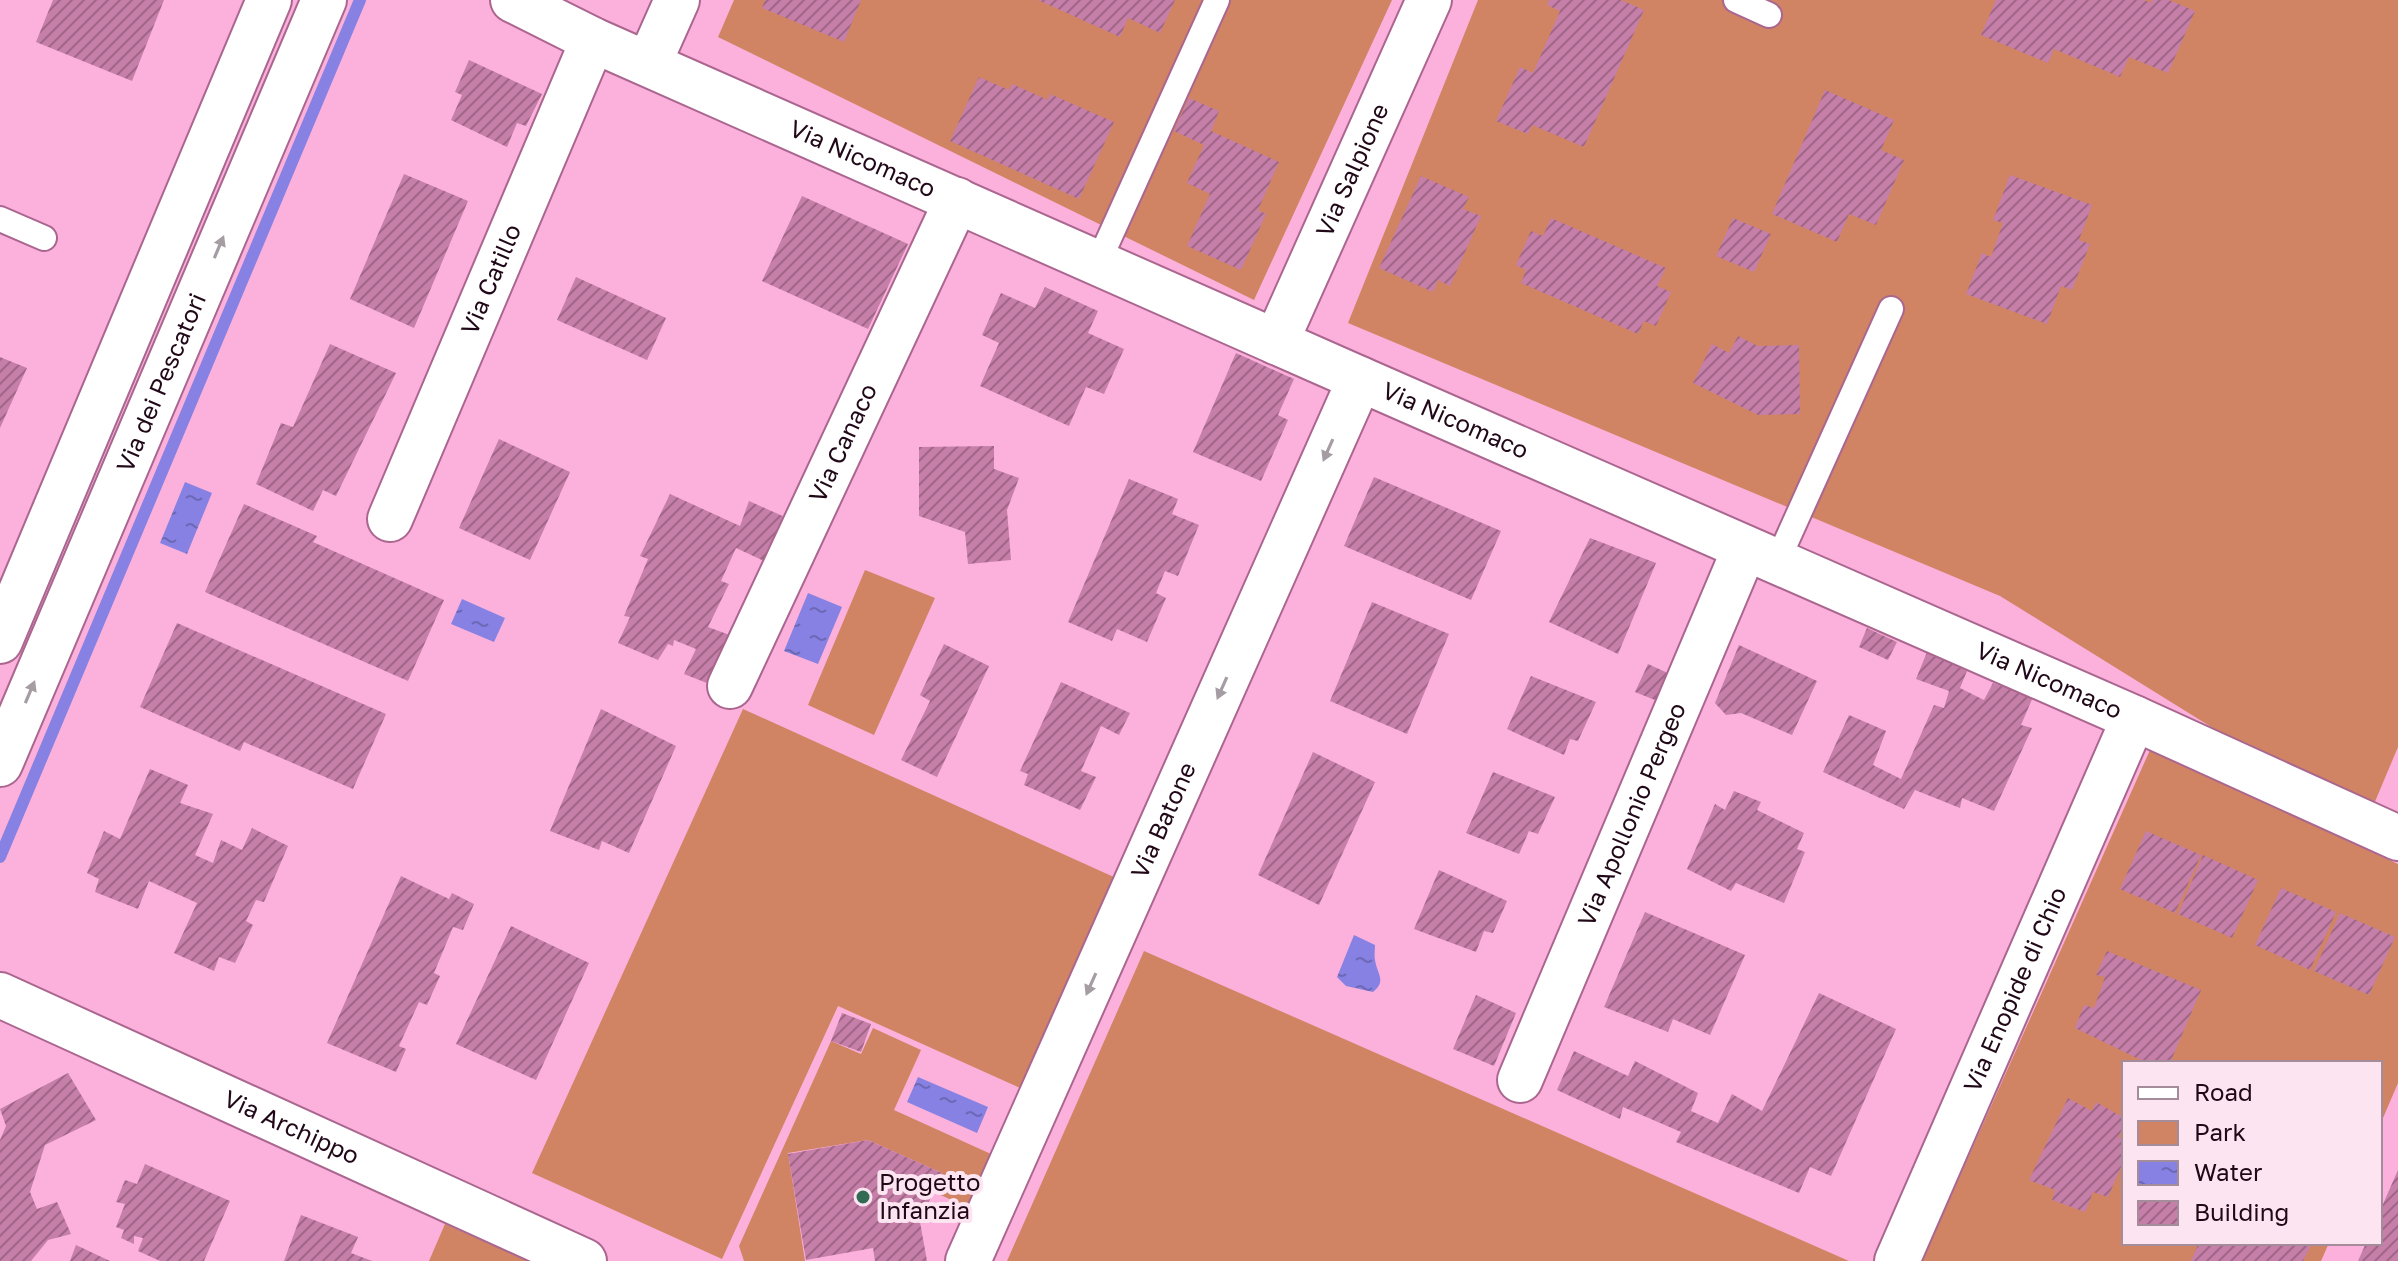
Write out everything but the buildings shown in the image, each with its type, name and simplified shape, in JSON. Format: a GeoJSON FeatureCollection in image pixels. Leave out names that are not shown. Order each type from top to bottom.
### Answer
{"type":"FeatureCollection","features":[{"type":"Feature","properties":{"kind":"street","name":"Via dei Pescatori"},"geometry":{"type":"LineString","coordinates":[[0,641],[269,0]]}},
{"type":"Feature","properties":{"kind":"street","name":"Via dei Pescatori"},"geometry":{"type":"LineString","coordinates":[[0,764],[324,0]]}},
{"type":"Feature","properties":{"kind":"street","name":"Via Nicomaco"},"geometry":{"type":"LineString","coordinates":[[513,0],[593,40],[2134,718],[2398,838]]}},
{"type":"Feature","properties":{"kind":"street"},"geometry":{"type":"LineString","coordinates":[[649,63],[677,0]]}},
{"type":"Feature","properties":{"kind":"street","name":"Via Salpione"},"geometry":{"type":"LineString","coordinates":[[1276,342],[1429,0]]}},
{"type":"Feature","properties":{"kind":"street","name":"Via Catillo"},"geometry":{"type":"LineString","coordinates":[[390,519],[593,40]]}},
{"type":"Feature","properties":{"kind":"street","name":"Via Canaco"},"geometry":{"type":"LineString","coordinates":[[730,686],[957,200]]}},
{"type":"Feature","properties":{"kind":"street","name":"Via Batone"},"geometry":{"type":"LineString","coordinates":[[968,1261],[1360,379]]}},
{"type":"Feature","properties":{"kind":"street","name":"Via Apollonio Pergeo"},"geometry":{"type":"LineString","coordinates":[[1520,1080],[1761,555]]}},
{"type":"Feature","properties":{"kind":"street","name":"Via Enopide di Chio"},"geometry":{"type":"LineString","coordinates":[[1897,1261],[2134,718]]}},
{"type":"Feature","properties":{"kind":"street","name":"Via Archippo"},"geometry":{"type":"LineString","coordinates":[[0,995],[584,1261]]}},
{"type":"Feature","properties":{"kind":"lane"},"geometry":{"type":"LineString","coordinates":[[1098,263],[1217,0]]}},
{"type":"Feature","properties":{"kind":"lane"},"geometry":{"type":"LineString","coordinates":[[1736,0],[1769,15]]}},
{"type":"Feature","properties":{"kind":"lane"},"geometry":{"type":"LineString","coordinates":[[0,219],[44,238]]}},
{"type":"Feature","properties":{"kind":"lane"},"geometry":{"type":"LineString","coordinates":[[1761,555],[1891,309]]}},
{"type":"Feature","properties":{"kind":"green space"},"geometry":{"type":"Polygon","coordinates":[[[734,0],[1392,0],[1254,300],[718,37],[734,0]]]}},
{"type":"Feature","properties":{"kind":"green space"},"geometry":{"type":"Polygon","coordinates":[[[1478,0],[2398,0],[2398,747],[2366,823],[2000,596],[1348,323],[1478,0]]]}},
{"type":"Feature","properties":{"kind":"green space"},"geometry":{"type":"Polygon","coordinates":[[[865,570],[935,598],[874,735],[808,705],[865,570]]]}},
{"type":"Feature","properties":{"kind":"green space"},"geometry":{"type":"Polygon","coordinates":[[[743,709],[1116,878],[1020,1088],[838,1006],[722,1259],[532,1173],[743,709]]]}},
{"type":"Feature","properties":{"kind":"green space"},"geometry":{"type":"Polygon","coordinates":[[[2150,750],[2398,864],[2398,1083],[2382,1120],[2382,1061],[2122,1061],[2122,1245],[2328,1245],[2321,1261],[1922,1261],[2150,750]]]}},
{"type":"Feature","properties":{"kind":"green space"},"geometry":{"type":"Polygon","coordinates":[[[1144,951],[1849,1261],[1007,1261],[1144,951]]]}},
{"type":"Feature","properties":{"kind":"green space"},"geometry":{"type":"Polygon","coordinates":[[[873,1028],[921,1050],[894,1110],[991,1154],[967,1207],[934,1192],[942,1173],[868,1140],[788,1153],[805,1261],[744,1261],[739,1246],[831,1041],[861,1054],[873,1028]]]}},
{"type":"Feature","properties":{"kind":"green space"},"geometry":{"type":"Polygon","coordinates":[[[445,1224],[528,1261],[429,1261],[445,1224]]]}},
{"type":"Feature","properties":{"kind":"water"},"geometry":{"type":"Polygon","coordinates":[[[185,482],[212,493],[187,554],[160,543],[185,482]]]}},
{"type":"Feature","properties":{"kind":"water"},"geometry":{"type":"Polygon","coordinates":[[[808,593],[842,607],[818,664],[784,651],[808,593]]]}},
{"type":"Feature","properties":{"kind":"water"},"geometry":{"type":"Polygon","coordinates":[[[462,599],[505,618],[494,642],[451,624],[462,599]]]}},
{"type":"Feature","properties":{"kind":"water"},"geometry":{"type":"Polygon","coordinates":[[[1354,935],[1375,945],[1380,984],[1373,992],[1346,986],[1337,977],[1354,935]]]}},
{"type":"Feature","properties":{"kind":"water"},"geometry":{"type":"Polygon","coordinates":[[[918,1077],[988,1107],[977,1133],[907,1102],[918,1077]]]}},
{"type":"Feature","properties":{"kind":"waterway"},"geometry":{"type":"LineString","coordinates":[[0,857],[360,0]]}},
{"type":"Feature","properties":{"kind":"place","name":"Progetto Infanzia"},"geometry":{"type":"Point","coordinates":[863,1197]}}]}
